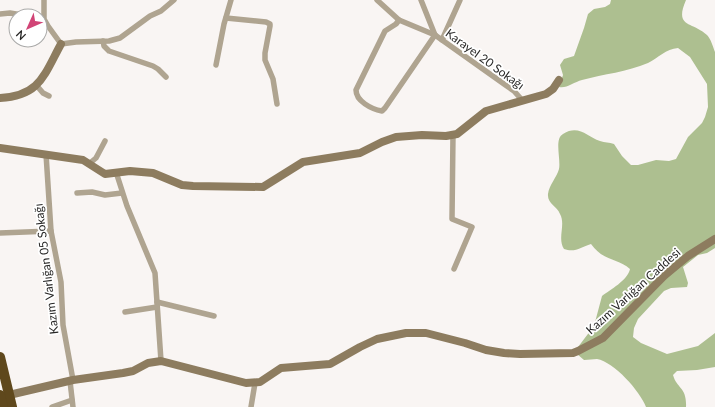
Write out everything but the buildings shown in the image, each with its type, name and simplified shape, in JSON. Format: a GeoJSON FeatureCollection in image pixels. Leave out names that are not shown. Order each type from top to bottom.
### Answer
{"type":"FeatureCollection","features":[{"type":"Feature","properties":{"kind":"highway"},"geometry":{"type":"LineString","coordinates":[[0,358],[5,395],[3,407]]}},
{"type":"Feature","properties":{"kind":"highway"},"geometry":{"type":"LineString","coordinates":[[5,395],[12,407]]}},
{"type":"Feature","properties":{"kind":"street"},"geometry":{"type":"LineString","coordinates":[[61,44],[114,40],[125,35],[143,21],[161,11],[174,0]]}},
{"type":"Feature","properties":{"kind":"street"},"geometry":{"type":"LineString","coordinates":[[216,65],[231,0]]}},
{"type":"Feature","properties":{"kind":"street","name":"Karayel 20 Sokağı"},"geometry":{"type":"LineString","coordinates":[[377,0],[399,20],[435,35],[514,91],[522,100]]}},
{"type":"Feature","properties":{"kind":"street"},"geometry":{"type":"LineString","coordinates":[[399,20],[396,24],[385,31],[356,90],[356,94],[370,108],[380,111],[383,110],[435,35],[421,0]]}},
{"type":"Feature","properties":{"kind":"street"},"geometry":{"type":"LineString","coordinates":[[442,40],[460,0]]}},
{"type":"Feature","properties":{"kind":"street"},"geometry":{"type":"LineString","coordinates":[[226,18],[266,22],[270,24],[265,60],[273,79],[277,104]]}},
{"type":"Feature","properties":{"kind":"street"},"geometry":{"type":"LineString","coordinates":[[48,26],[61,44]]}},
{"type":"Feature","properties":{"kind":"street"},"geometry":{"type":"LineString","coordinates":[[103,41],[104,46],[109,50],[153,66],[166,77]]}},
{"type":"Feature","properties":{"kind":"street"},"geometry":{"type":"LineString","coordinates":[[0,98],[20,95],[36,86],[42,79],[61,44]]}},
{"type":"Feature","properties":{"kind":"street"},"geometry":{"type":"LineString","coordinates":[[0,148],[83,160],[90,163],[105,174],[130,171],[153,173],[182,185],[263,187],[303,162],[360,153],[396,137],[453,135],[460,132],[486,111],[546,94],[553,89],[559,80]]}},
{"type":"Feature","properties":{"kind":"street"},"geometry":{"type":"LineString","coordinates":[[36,86],[43,93],[49,96]]}},
{"type":"Feature","properties":{"kind":"street"},"geometry":{"type":"LineString","coordinates":[[453,135],[452,219],[472,227],[454,269]]}},
{"type":"Feature","properties":{"kind":"street"},"geometry":{"type":"LineString","coordinates":[[90,163],[96,158],[105,141]]}},
{"type":"Feature","properties":{"kind":"street","name":"Kazım Varlığan 05 Sokağı"},"geometry":{"type":"LineString","coordinates":[[46,154],[51,231],[61,282],[63,325],[72,380],[73,407]]}},
{"type":"Feature","properties":{"kind":"street"},"geometry":{"type":"LineString","coordinates":[[116,172],[122,193],[155,273],[161,361]]}},
{"type":"Feature","properties":{"kind":"street"},"geometry":{"type":"LineString","coordinates":[[77,193],[92,192],[105,195],[122,193]]}},
{"type":"Feature","properties":{"kind":"street"},"geometry":{"type":"LineString","coordinates":[[0,233],[51,231]]}},
{"type":"Feature","properties":{"kind":"street","name":"Kazım Varlığan Caddesi"},"geometry":{"type":"LineString","coordinates":[[255,383],[264,380],[281,368],[330,364],[377,339],[406,333],[426,333],[486,350],[504,353],[573,353],[603,338],[664,276],[688,256],[715,239]]}},
{"type":"Feature","properties":{"kind":"street"},"geometry":{"type":"LineString","coordinates":[[125,312],[157,305],[214,316]]}},
{"type":"Feature","properties":{"kind":"street"},"geometry":{"type":"LineString","coordinates":[[5,395],[72,380],[133,371],[148,363],[161,361],[246,383],[255,383],[251,407]]}},
{"type":"Feature","properties":{"kind":"street"},"geometry":{"type":"LineString","coordinates":[[52,407],[72,400]]}},
{"type":"Feature","properties":{"kind":"green space"},"geometry":{"type":"Polygon","coordinates":[[[611,0],[686,0],[682,15],[683,20],[707,35],[715,52],[715,248],[707,253],[698,255],[683,267],[688,283],[687,287],[671,288],[664,291],[638,319],[634,328],[633,337],[641,343],[667,354],[698,346],[715,333],[715,367],[677,371],[673,375],[685,396],[686,407],[646,407],[638,393],[626,378],[618,371],[604,361],[597,359],[584,360],[577,354],[578,347],[594,326],[602,296],[622,281],[629,273],[630,269],[601,254],[591,244],[575,250],[564,249],[561,240],[562,218],[559,211],[551,203],[548,197],[550,187],[559,169],[558,145],[560,137],[563,134],[574,130],[583,132],[600,141],[614,144],[622,156],[631,165],[638,165],[656,160],[669,161],[676,159],[688,137],[702,123],[705,117],[708,107],[707,84],[690,57],[678,48],[670,50],[640,66],[582,80],[564,87],[559,87],[563,75],[560,65],[564,59],[574,56],[588,14],[594,9],[605,7],[610,4],[611,0]]]}}]}
